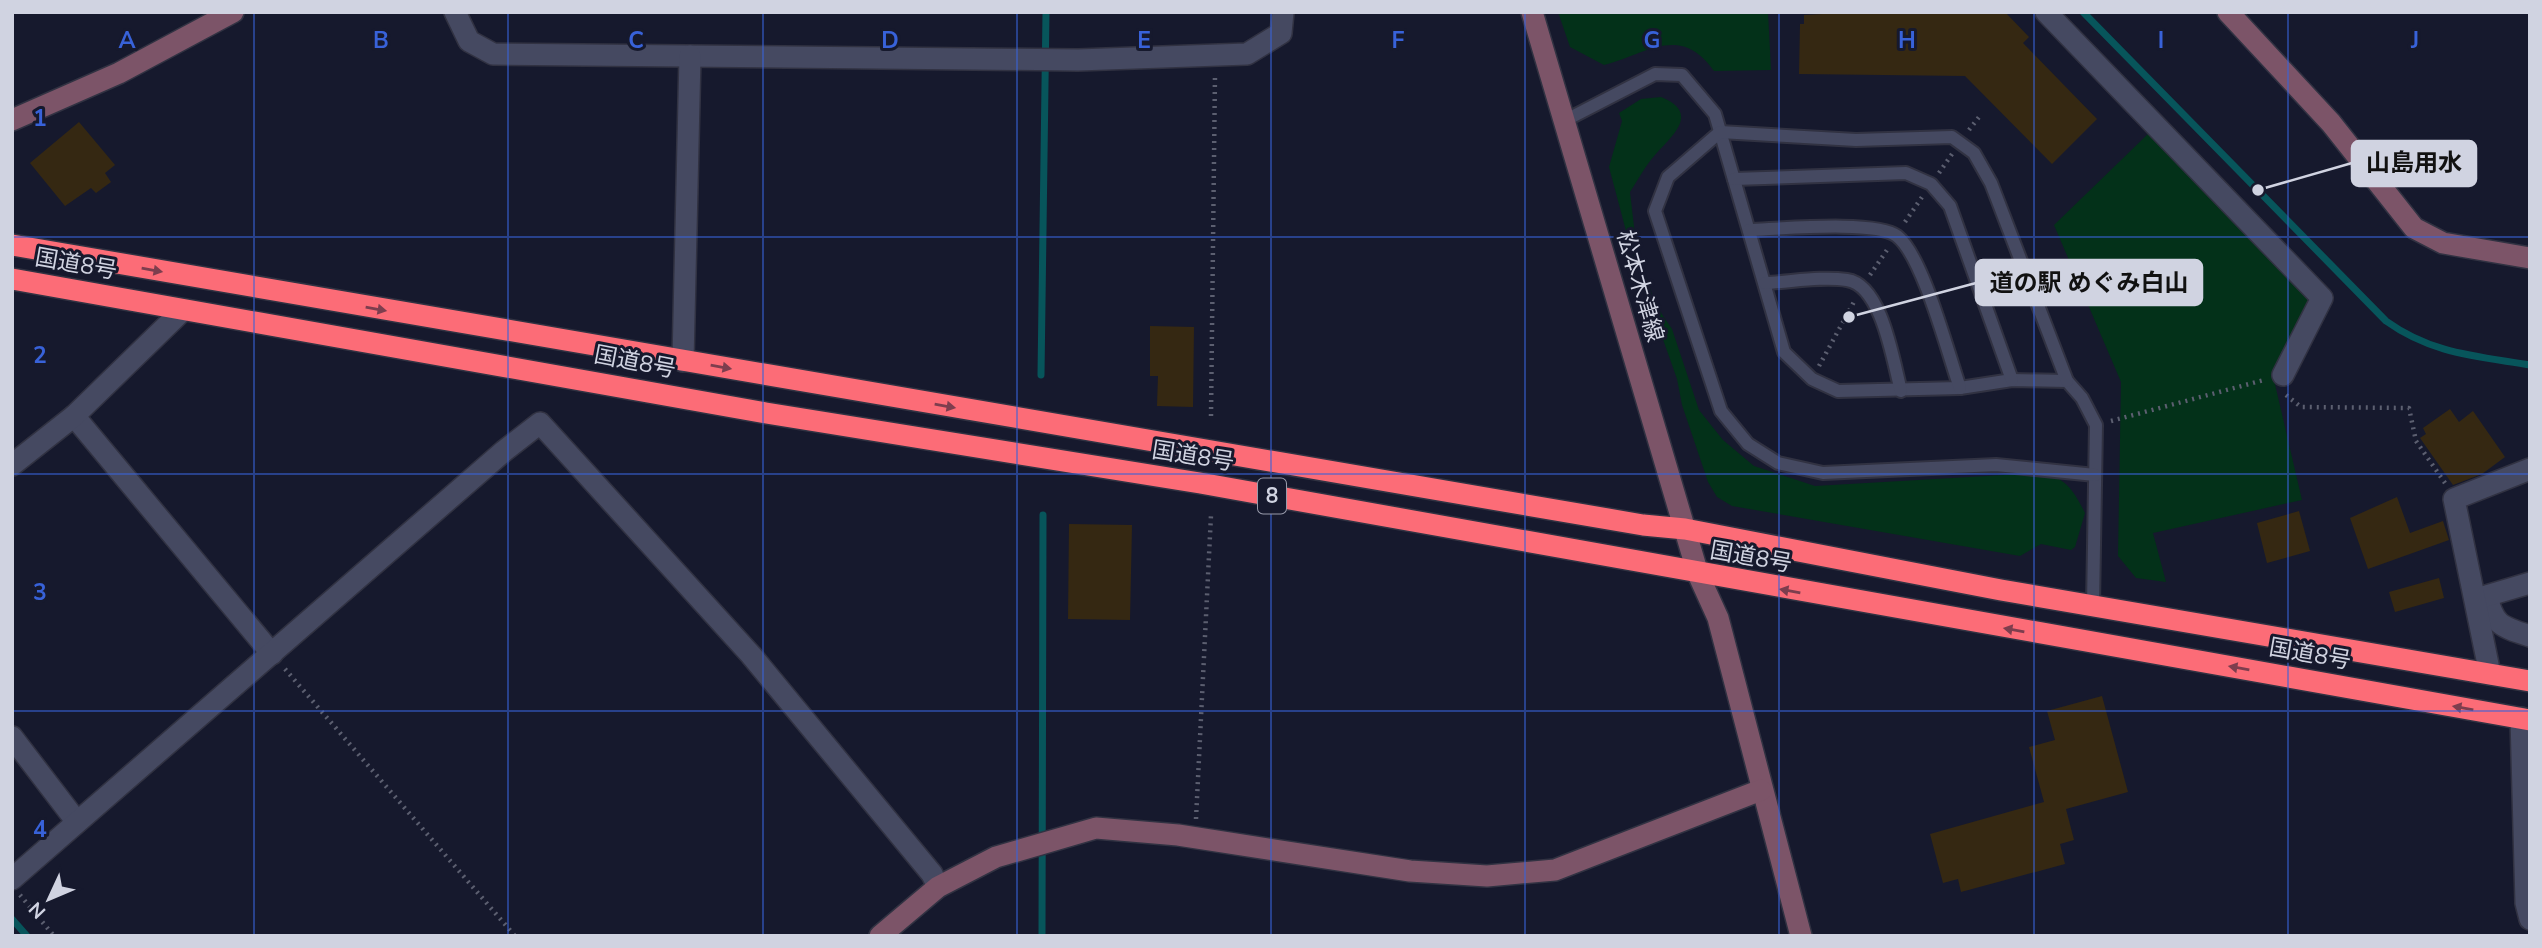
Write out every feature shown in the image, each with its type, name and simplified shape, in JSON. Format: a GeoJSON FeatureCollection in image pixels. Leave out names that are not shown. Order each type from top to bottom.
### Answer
{"type":"FeatureCollection","features":[{"type":"Feature","properties":{"kind":"highway","name":"国道8号"},"geometry":{"type":"LineString","coordinates":[[12,246],[1629,523],[1685,529],[2092,606],[2530,681]]}},
{"type":"Feature","properties":{"kind":"highway","name":"国道8号"},"geometry":{"type":"LineString","coordinates":[[12,279],[766,413],[1200,483],[1698,574],[2526,719]]}},
{"type":"Feature","properties":{"kind":"street"},"geometry":{"type":"LineString","coordinates":[[12,120],[119,73],[233,12]]}},
{"type":"Feature","properties":{"kind":"street"},"geometry":{"type":"LineString","coordinates":[[455,12],[469,41],[493,54],[1060,60],[1247,54],[1261,48],[1280,33],[1283,12]]}},
{"type":"Feature","properties":{"kind":"street","name":"松本木津線"},"geometry":{"type":"LineString","coordinates":[[1532,12],[1698,574],[1718,618],[1760,790],[1801,936]]}},
{"type":"Feature","properties":{"kind":"street"},"geometry":{"type":"LineString","coordinates":[[2046,12],[2322,298],[2275,377]]}},
{"type":"Feature","properties":{"kind":"street"},"geometry":{"type":"LineString","coordinates":[[2228,12],[2331,123],[2414,228],[2443,243],[2530,258]]}},
{"type":"Feature","properties":{"kind":"street"},"geometry":{"type":"LineString","coordinates":[[683,361],[690,56]]}},
{"type":"Feature","properties":{"kind":"street"},"geometry":{"type":"LineString","coordinates":[[12,465],[74,416],[183,310]]}},
{"type":"Feature","properties":{"kind":"street"},"geometry":{"type":"LineString","coordinates":[[74,416],[272,654]]}},
{"type":"Feature","properties":{"kind":"street"},"geometry":{"type":"LineString","coordinates":[[12,879],[540,423],[751,655],[932,874],[938,887]]}},
{"type":"Feature","properties":{"kind":"street"},"geometry":{"type":"LineString","coordinates":[[2490,674],[2482,597],[2454,499],[2530,469]]}},
{"type":"Feature","properties":{"kind":"street"},"geometry":{"type":"LineString","coordinates":[[2482,597],[2530,583]]}},
{"type":"Feature","properties":{"kind":"street"},"geometry":{"type":"LineString","coordinates":[[2482,597],[2492,617],[2506,628],[2530,636]]}},
{"type":"Feature","properties":{"kind":"street"},"geometry":{"type":"LineString","coordinates":[[2526,719],[2526,903],[2530,919]]}},
{"type":"Feature","properties":{"kind":"street"},"geometry":{"type":"LineString","coordinates":[[12,737],[77,822]]}},
{"type":"Feature","properties":{"kind":"street"},"geometry":{"type":"LineString","coordinates":[[880,936],[938,887],[996,857],[1096,828],[1195,838],[1410,871],[1487,876],[1555,870],[1760,790]]}},
{"type":"Feature","properties":{"kind":"lane"},"geometry":{"type":"LineString","coordinates":[[1564,121],[1655,74],[1682,75],[1714,114],[1784,352],[1812,379],[1838,391],[1960,388],[2012,380],[2067,382]]}},
{"type":"Feature","properties":{"kind":"lane"},"geometry":{"type":"LineString","coordinates":[[2092,606],[2095,475],[2096,425],[2082,398],[2067,382],[1991,183],[1975,153],[1952,137],[1856,140],[1720,132],[1668,177],[1655,211],[1721,411],[1748,444],[1778,463],[1822,473],[1996,465],[2095,475]]}},
{"type":"Feature","properties":{"kind":"lane"},"geometry":{"type":"LineString","coordinates":[[1734,179],[1906,173],[1931,184],[1950,206],[2012,380]]}},
{"type":"Feature","properties":{"kind":"lane"},"geometry":{"type":"LineString","coordinates":[[1749,230],[1869,227],[1896,235],[1913,255],[1960,388]]}},
{"type":"Feature","properties":{"kind":"lane"},"geometry":{"type":"LineString","coordinates":[[1765,283],[1847,280],[1863,286],[1874,299],[1901,391]]}},
{"type":"Feature","properties":{"kind":"path"},"geometry":{"type":"LineString","coordinates":[[1211,416],[1215,55]]}},
{"type":"Feature","properties":{"kind":"path"},"geometry":{"type":"LineString","coordinates":[[2096,425],[2275,377],[2301,407],[2409,408],[2416,441],[2454,499]]}},
{"type":"Feature","properties":{"kind":"path"},"geometry":{"type":"LineString","coordinates":[[1195,838],[1211,515]]}},
{"type":"Feature","properties":{"kind":"path"},"geometry":{"type":"LineString","coordinates":[[272,654],[515,936]]}},
{"type":"Feature","properties":{"kind":"path"},"geometry":{"type":"LineString","coordinates":[[12,886],[54,936]]}},
{"type":"Feature","properties":{"kind":"green space"},"geometry":{"type":"Polygon","coordinates":[[[1558,12],[1768,12],[1771,70],[1714,71],[1689,48],[1676,45],[1649,49],[1604,65],[1570,47],[1558,12]]]}},
{"type":"Feature","properties":{"kind":"green space"},"geometry":{"type":"Polygon","coordinates":[[[1661,97],[1673,103],[1681,117],[1675,133],[1648,164],[1630,192],[1636,244],[1655,304],[1672,329],[1699,410],[1723,440],[1754,466],[1815,486],[2040,473],[2049,475],[2068,486],[2085,513],[2075,547],[2071,550],[2041,544],[2020,556],[1732,506],[1717,497],[1708,482],[1682,405],[1677,379],[1630,246],[1609,167],[1622,121],[1619,113],[1641,99],[1661,97]]]}},
{"type":"Feature","properties":{"kind":"green space"},"geometry":{"type":"Polygon","coordinates":[[[2150,132],[2307,292],[2310,306],[2279,360],[2274,380],[2302,500],[2153,533],[2166,582],[2136,578],[2118,556],[2121,382],[2054,225],[2150,132]]]}},
{"type":"Feature","properties":{"kind":"building"},"geometry":{"type":"Polygon","coordinates":[[[1859,12],[2005,12],[2029,37],[2023,43],[2097,119],[2052,164],[1965,76],[1799,74],[1800,24],[1804,24],[1804,15],[1859,12]]]}},
{"type":"Feature","properties":{"kind":"building"},"geometry":{"type":"Polygon","coordinates":[[[79,122],[115,165],[105,173],[111,182],[96,193],[91,188],[65,206],[30,163],[79,122]]]}},
{"type":"Feature","properties":{"kind":"building"},"geometry":{"type":"Polygon","coordinates":[[[1150,326],[1194,327],[1193,407],[1157,406],[1158,376],[1150,376],[1150,326]]]}},
{"type":"Feature","properties":{"kind":"building"},"geometry":{"type":"Polygon","coordinates":[[[2450,409],[2459,422],[2473,411],[2505,457],[2482,474],[2453,485],[2420,438],[2426,434],[2423,428],[2450,409]]]}},
{"type":"Feature","properties":{"kind":"building"},"geometry":{"type":"Polygon","coordinates":[[[2397,497],[2410,533],[2443,521],[2449,540],[2368,569],[2350,518],[2397,497]]]}},
{"type":"Feature","properties":{"kind":"building"},"geometry":{"type":"Polygon","coordinates":[[[2299,511],[2310,551],[2267,563],[2257,523],[2299,511]]]}},
{"type":"Feature","properties":{"kind":"building"},"geometry":{"type":"Polygon","coordinates":[[[1069,524],[1132,525],[1130,620],[1068,619],[1069,524]]]}},
{"type":"Feature","properties":{"kind":"building"},"geometry":{"type":"Polygon","coordinates":[[[2439,578],[2444,598],[2395,612],[2389,592],[2439,578]]]}},
{"type":"Feature","properties":{"kind":"building"},"geometry":{"type":"Polygon","coordinates":[[[2102,696],[2128,792],[2066,809],[2074,840],[2060,844],[2065,864],[1961,892],[1958,879],[1943,883],[1930,834],[2044,802],[2029,747],[2055,740],[2047,711],[2102,696]]]}},
{"type":"Feature","properties":{"kind":"waterway"},"geometry":{"type":"LineString","coordinates":[[1041,375],[1046,12]]}},
{"type":"Feature","properties":{"kind":"waterway"},"geometry":{"type":"LineString","coordinates":[[2083,12],[2386,321],[2420,341],[2438,347],[2473,356],[2530,365]]}},
{"type":"Feature","properties":{"kind":"waterway"},"geometry":{"type":"LineString","coordinates":[[1042,936],[1043,515]]}},
{"type":"Feature","properties":{"kind":"waterway"},"geometry":{"type":"LineString","coordinates":[[12,919],[27,936]]}},
{"type":"Feature","properties":{"kind":"place","name":"山島用水"},"geometry":{"type":"Point","coordinates":[2258,190]}},
{"type":"Feature","properties":{"kind":"place","name":"道の駅 めぐみ白山"},"geometry":{"type":"Point","coordinates":[1849,317]}}]}
